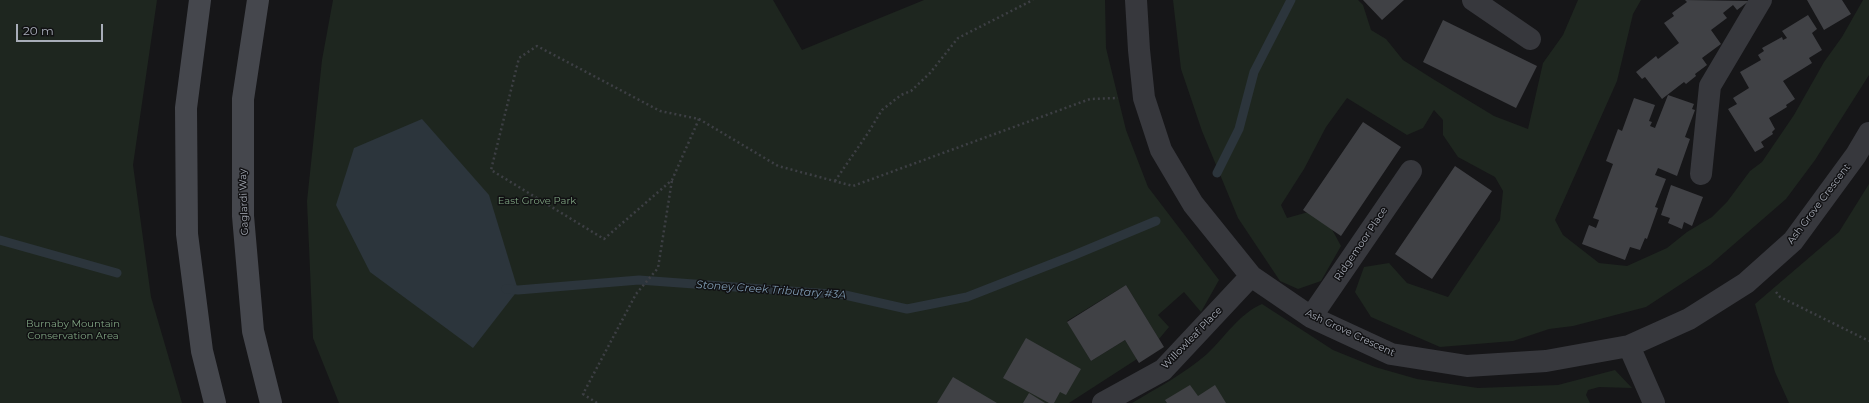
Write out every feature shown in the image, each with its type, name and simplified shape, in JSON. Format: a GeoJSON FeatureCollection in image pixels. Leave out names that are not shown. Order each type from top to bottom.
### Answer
{"type":"FeatureCollection","features":[{"type":"Feature","properties":{"kind":"main road"},"geometry":{"type":"LineString","coordinates":[[200,0],[186,108],[187,234],[202,351],[215,403]]}},
{"type":"Feature","properties":{"kind":"main road","name":"Gaglardi Way"},"geometry":{"type":"LineString","coordinates":[[258,0],[243,99],[243,216],[254,331],[271,403]]}},
{"type":"Feature","properties":{"kind":"street","name":"Ash Grove Crescent"},"geometry":{"type":"LineString","coordinates":[[1136,0],[1144,98],[1161,150],[1193,204],[1251,276],[1310,317],[1391,354],[1467,366],[1546,361],[1629,346],[1689,319],[1746,284],[1793,241],[1856,155],[1869,133]]}},
{"type":"Feature","properties":{"kind":"street"},"geometry":{"type":"LineString","coordinates":[[1473,0],[1530,39]]}},
{"type":"Feature","properties":{"kind":"street"},"geometry":{"type":"LineString","coordinates":[[1701,174],[1710,86],[1761,0]]}},
{"type":"Feature","properties":{"kind":"street","name":"Ridgemoor Place"},"geometry":{"type":"LineString","coordinates":[[1310,317],[1411,171]]}},
{"type":"Feature","properties":{"kind":"street","name":"Willowleaf Place"},"geometry":{"type":"LineString","coordinates":[[1103,403],[1163,370],[1251,276]]}},
{"type":"Feature","properties":{"kind":"street"},"geometry":{"type":"LineString","coordinates":[[1629,346],[1654,403]]}},
{"type":"Feature","properties":{"kind":"path"},"geometry":{"type":"LineString","coordinates":[[835,181],[882,110],[901,95],[911,91],[930,73],[958,38],[1033,0]]}},
{"type":"Feature","properties":{"kind":"path"},"geometry":{"type":"LineString","coordinates":[[672,180],[604,239],[491,170],[519,58],[537,46],[660,111],[699,119],[778,166],[853,186],[1090,99],[1144,98]]}},
{"type":"Feature","properties":{"kind":"path"},"geometry":{"type":"LineString","coordinates":[[596,403],[583,394],[636,294],[658,268],[672,180],[699,119]]}},
{"type":"Feature","properties":{"kind":"path"},"geometry":{"type":"LineString","coordinates":[[1757,274],[1780,297],[1869,340]]}},
{"type":"Feature","properties":{"kind":"green space","name":"Burnaby Mountain Conservation Area"},"geometry":{"type":"Polygon","coordinates":[[[0,0],[157,0],[133,165],[151,297],[182,403],[0,403],[0,0]]]}},
{"type":"Feature","properties":{"kind":"green space","name":"East Grove Park"},"geometry":{"type":"Polygon","coordinates":[[[333,0],[773,0],[802,50],[924,0],[1105,0],[1106,48],[1126,130],[1148,187],[1219,280],[1201,312],[1184,292],[1158,315],[1169,327],[1159,339],[1126,285],[1067,321],[1091,361],[1125,340],[1137,359],[1069,403],[339,403],[313,338],[307,201],[322,60],[333,0]]]}},
{"type":"Feature","properties":{"kind":"green space"},"geometry":{"type":"Polygon","coordinates":[[[1173,0],[1358,0],[1363,5],[1371,30],[1386,39],[1403,60],[1494,116],[1528,129],[1543,63],[1563,35],[1578,0],[1641,0],[1633,14],[1617,81],[1555,220],[1563,235],[1599,263],[1627,266],[1667,248],[1687,232],[1712,217],[1727,202],[1750,171],[1762,162],[1794,115],[1824,62],[1842,37],[1863,0],[1869,0],[1869,75],[1815,160],[1786,199],[1710,265],[1646,307],[1573,326],[1549,329],[1513,341],[1440,347],[1371,317],[1355,292],[1364,267],[1389,263],[1407,283],[1448,297],[1500,220],[1503,191],[1495,177],[1458,157],[1443,135],[1443,120],[1434,110],[1423,128],[1407,135],[1347,98],[1326,127],[1304,169],[1281,205],[1287,218],[1312,211],[1328,222],[1341,246],[1321,281],[1298,289],[1280,281],[1238,218],[1202,131],[1181,69],[1173,0]]]}},
{"type":"Feature","properties":{"kind":"green space"},"geometry":{"type":"Polygon","coordinates":[[[1869,184],[1869,403],[1789,403],[1775,372],[1755,304],[1839,232],[1869,184]]]}},
{"type":"Feature","properties":{"kind":"green space"},"geometry":{"type":"Polygon","coordinates":[[[1262,304],[1333,350],[1375,367],[1417,379],[1478,388],[1558,385],[1615,370],[1632,388],[1599,387],[1588,390],[1586,395],[1590,403],[1132,403],[1189,368],[1207,354],[1239,320],[1254,308],[1262,304]]]}},
{"type":"Feature","properties":{"kind":"shaded area"},"geometry":{"type":"Polygon","coordinates":[[[422,119],[489,195],[518,290],[473,348],[370,272],[336,205],[354,148],[422,119]]]}},
{"type":"Feature","properties":{"kind":"building"},"geometry":{"type":"Polygon","coordinates":[[[1363,0],[1404,0],[1382,20],[1363,0]]]}},
{"type":"Feature","properties":{"kind":"building"},"geometry":{"type":"Polygon","coordinates":[[[1685,0],[1749,1],[1737,10],[1733,5],[1723,13],[1727,18],[1711,30],[1721,44],[1702,58],[1707,65],[1695,74],[1696,76],[1686,84],[1684,82],[1662,99],[1645,77],[1642,79],[1636,72],[1656,56],[1658,59],[1679,43],[1664,23],[1674,16],[1672,13],[1687,2],[1685,0]]]}},
{"type":"Feature","properties":{"kind":"building"},"geometry":{"type":"Polygon","coordinates":[[[1807,0],[1842,0],[1851,14],[1824,30],[1807,0]]]}},
{"type":"Feature","properties":{"kind":"building"},"geometry":{"type":"Polygon","coordinates":[[[1808,15],[1817,29],[1812,33],[1822,50],[1809,58],[1812,63],[1783,81],[1795,99],[1786,105],[1787,107],[1769,118],[1775,129],[1772,132],[1773,134],[1761,142],[1764,147],[1755,152],[1728,109],[1737,104],[1733,98],[1749,88],[1740,72],[1761,60],[1758,55],[1764,51],[1762,48],[1782,37],[1783,40],[1787,38],[1782,31],[1808,15]]]}},
{"type":"Feature","properties":{"kind":"building"},"geometry":{"type":"Polygon","coordinates":[[[1443,20],[1537,66],[1516,108],[1423,62],[1443,20]]]}},
{"type":"Feature","properties":{"kind":"building"},"geometry":{"type":"Polygon","coordinates":[[[1668,95],[1694,104],[1692,109],[1695,110],[1685,137],[1690,139],[1677,176],[1658,168],[1655,175],[1666,179],[1655,207],[1658,208],[1647,239],[1645,238],[1640,250],[1630,247],[1625,260],[1582,244],[1589,225],[1596,228],[1599,220],[1593,218],[1613,164],[1606,161],[1618,129],[1622,131],[1634,98],[1655,105],[1649,121],[1652,122],[1650,126],[1655,128],[1668,95]]]}},
{"type":"Feature","properties":{"kind":"building"},"geometry":{"type":"Polygon","coordinates":[[[1363,122],[1401,147],[1341,236],[1303,210],[1363,122]]]}},
{"type":"Feature","properties":{"kind":"building"},"geometry":{"type":"Polygon","coordinates":[[[1455,166],[1492,191],[1432,279],[1395,254],[1455,166]]]}},
{"type":"Feature","properties":{"kind":"building"},"geometry":{"type":"Polygon","coordinates":[[[1671,185],[1703,197],[1692,226],[1684,222],[1682,229],[1668,223],[1670,218],[1661,215],[1671,185]]]}},
{"type":"Feature","properties":{"kind":"building"},"geometry":{"type":"Polygon","coordinates":[[[1126,285],[1164,347],[1139,363],[1125,340],[1091,361],[1067,322],[1126,285]]]}},
{"type":"Feature","properties":{"kind":"building"},"geometry":{"type":"Polygon","coordinates":[[[1026,338],[1081,369],[1066,395],[1060,392],[1054,403],[1049,403],[1003,378],[1026,338]]]}},
{"type":"Feature","properties":{"kind":"building"},"geometry":{"type":"Polygon","coordinates":[[[953,377],[997,403],[937,403],[953,377]]]}},
{"type":"Feature","properties":{"kind":"building"},"geometry":{"type":"Polygon","coordinates":[[[1190,385],[1198,396],[1215,385],[1226,403],[1167,403],[1165,400],[1190,385]]]}},
{"type":"Feature","properties":{"kind":"building"},"geometry":{"type":"Polygon","coordinates":[[[1029,393],[1045,403],[1023,403],[1029,393]]]}},
{"type":"Feature","properties":{"kind":"waterway","name":"Stoney Creek Tributary #3A"},"geometry":{"type":"LineString","coordinates":[[1217,173],[1239,129],[1254,72],[1291,0]]}},
{"type":"Feature","properties":{"kind":"waterway","name":"Stoney Creek Tributary #3A"},"geometry":{"type":"LineString","coordinates":[[506,289],[518,290],[639,280],[845,295],[907,309],[967,297],[1156,221]]}},
{"type":"Feature","properties":{"kind":"waterway","name":"Stoney Creek Tributary #3A"},"geometry":{"type":"LineString","coordinates":[[0,240],[117,273]]}}]}
